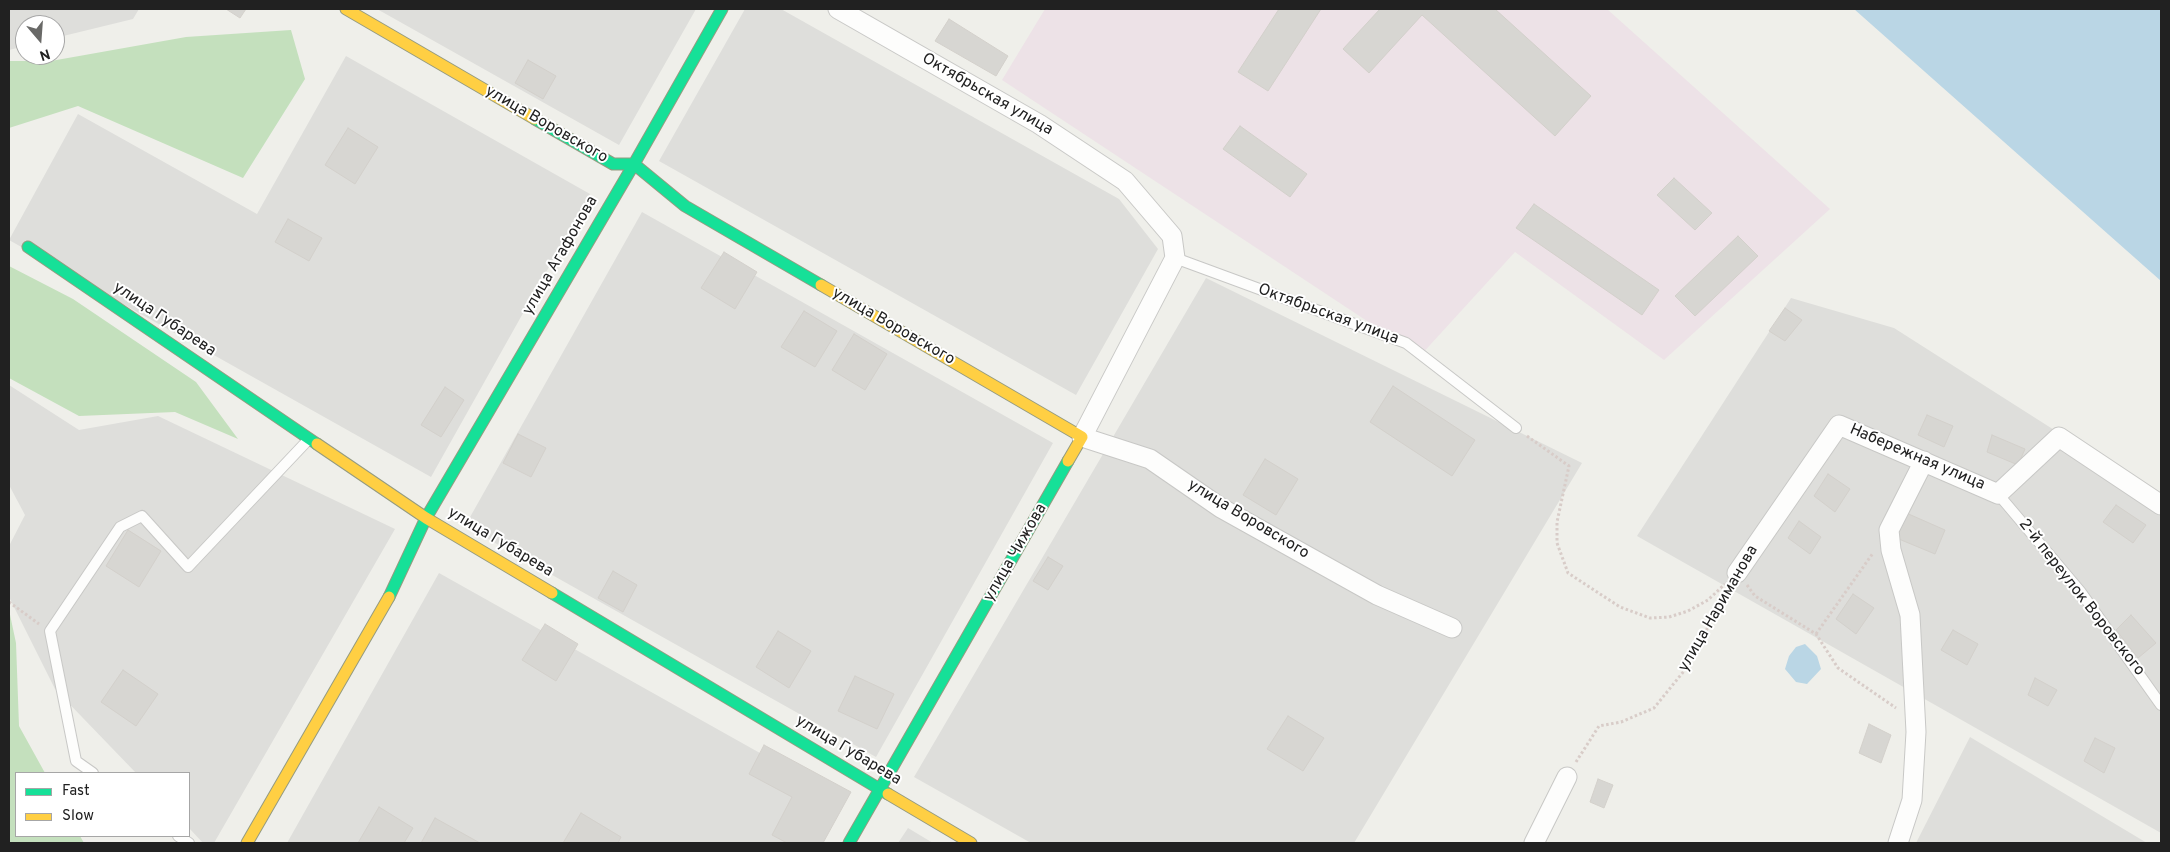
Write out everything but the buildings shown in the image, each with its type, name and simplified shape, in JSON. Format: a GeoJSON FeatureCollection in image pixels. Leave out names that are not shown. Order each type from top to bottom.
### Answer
{"type":"FeatureCollection","features":[{"type":"Feature","properties":{"kind":"street","name":"улица Воровского"},"geometry":{"type":"LineString","coordinates":[[346,9],[613,164],[634,164],[686,206],[1082,437],[1150,459],[1222,508],[1351,581],[1377,595],[1452,628]]}},
{"type":"Feature","properties":{"kind":"street","name":"улица Агафонова"},"geometry":{"type":"LineString","coordinates":[[247,843],[384,608],[426,518],[634,164],[722,9]]}},
{"type":"Feature","properties":{"kind":"street","name":"Октябрьская улица"},"geometry":{"type":"LineString","coordinates":[[838,9],[1039,124],[1125,181],[1172,236],[1175,258]]}},
{"type":"Feature","properties":{"kind":"street","name":"улица Губарева"},"geometry":{"type":"LineString","coordinates":[[28,247],[426,518],[972,843]]}},
{"type":"Feature","properties":{"kind":"street","name":"улица Чижова"},"geometry":{"type":"LineString","coordinates":[[849,843],[1082,437],[1175,258]]}},
{"type":"Feature","properties":{"kind":"street","name":"Набережная улица"},"geometry":{"type":"LineString","coordinates":[[1839,425],[1998,494],[2059,437],[2161,505]]}},
{"type":"Feature","properties":{"kind":"street","name":"улица Нариманова"},"geometry":{"type":"LineString","coordinates":[[1737,573],[1839,425]]}},
{"type":"Feature","properties":{"kind":"street"},"geometry":{"type":"LineString","coordinates":[[1898,843],[1912,800],[1916,719],[1910,615],[1891,550],[1889,530],[1924,461]]}},
{"type":"Feature","properties":{"kind":"street"},"geometry":{"type":"LineString","coordinates":[[1534,843],[1567,777]]}},
{"type":"Feature","properties":{"kind":"lane","name":"Октябрьская улица"},"geometry":{"type":"LineString","coordinates":[[1175,258],[1406,343],[1516,428]]}},
{"type":"Feature","properties":{"kind":"lane"},"geometry":{"type":"LineString","coordinates":[[92,772],[76,761],[50,631],[120,527],[142,516],[188,567],[309,438]]}},
{"type":"Feature","properties":{"kind":"lane","name":"2-й переулок Воровского"},"geometry":{"type":"LineString","coordinates":[[1998,494],[2080,591],[2161,705]]}},
{"type":"Feature","properties":{"kind":"path"},"geometry":{"type":"LineString","coordinates":[[1516,428],[1569,466],[1557,522],[1557,543],[1568,573],[1620,607],[1650,618],[1669,617],[1688,611],[1708,600],[1737,573],[1755,596],[1816,634],[1838,668],[1916,719]]}},
{"type":"Feature","properties":{"kind":"path"},"geometry":{"type":"LineString","coordinates":[[1816,634],[1889,530]]}},
{"type":"Feature","properties":{"kind":"path","name":"улица Нариманова"},"geometry":{"type":"LineString","coordinates":[[1567,777],[1599,726],[1621,722],[1654,708],[1684,671],[1706,635],[1737,573]]}},
{"type":"Feature","properties":{"kind":"path"},"geometry":{"type":"LineString","coordinates":[[9,602],[50,631]]}},
{"type":"Feature","properties":{"kind":"shaded area"},"geometry":{"type":"Polygon","coordinates":[[[9,9],[139,9],[133,19],[65,36],[65,15],[15,15],[15,48],[9,50],[9,9]]]}},
{"type":"Feature","properties":{"kind":"shaded area"},"geometry":{"type":"Polygon","coordinates":[[[377,9],[696,9],[619,145],[377,9]]]}},
{"type":"Feature","properties":{"kind":"shaded area"},"geometry":{"type":"Polygon","coordinates":[[[745,9],[781,9],[1119,199],[1158,249],[1076,395],[659,161],[745,9]]]}},
{"type":"Feature","properties":{"kind":"shaded area"},"geometry":{"type":"Polygon","coordinates":[[[1045,9],[1607,9],[1830,209],[1664,360],[1515,252],[1420,356],[1002,80],[1045,9]]]}},
{"type":"Feature","properties":{"kind":"shaded area"},"geometry":{"type":"Polygon","coordinates":[[[346,56],[590,194],[431,477],[9,240],[78,114],[257,214],[346,56]]]}},
{"type":"Feature","properties":{"kind":"shaded area"},"geometry":{"type":"Polygon","coordinates":[[[642,212],[1053,443],[876,757],[465,526],[642,212]]]}},
{"type":"Feature","properties":{"kind":"shaded area"},"geometry":{"type":"Polygon","coordinates":[[[1206,278],[1582,463],[1354,843],[1031,843],[914,777],[1206,278]]]}},
{"type":"Feature","properties":{"kind":"shaded area"},"geometry":{"type":"Polygon","coordinates":[[[1791,298],[1894,328],[2161,498],[2161,833],[1637,536],[1791,298]]]}},
{"type":"Feature","properties":{"kind":"shaded area"},"geometry":{"type":"Polygon","coordinates":[[[9,385],[79,430],[158,416],[395,529],[214,843],[203,843],[190,829],[190,772],[135,772],[55,689],[9,597],[9,546],[25,515],[9,485],[9,385]]]}},
{"type":"Feature","properties":{"kind":"shaded area"},"geometry":{"type":"Polygon","coordinates":[[[439,573],[833,794],[805,843],[287,843],[439,573]]]}},
{"type":"Feature","properties":{"kind":"shaded area"},"geometry":{"type":"Polygon","coordinates":[[[1970,737],[2147,843],[1916,843],[1970,737]]]}},
{"type":"Feature","properties":{"kind":"shaded area"},"geometry":{"type":"Polygon","coordinates":[[[908,828],[933,843],[898,843],[908,828]]]}},
{"type":"Feature","properties":{"kind":"green space"},"geometry":{"type":"Polygon","coordinates":[[[291,30],[305,79],[243,178],[78,106],[9,128],[9,61],[15,61],[15,65],[65,65],[65,59],[186,37],[291,30]]]}},
{"type":"Feature","properties":{"kind":"green space"},"geometry":{"type":"Polygon","coordinates":[[[9,266],[73,299],[196,382],[238,439],[175,412],[79,416],[9,378],[9,266]]]}},
{"type":"Feature","properties":{"kind":"green space"},"geometry":{"type":"Polygon","coordinates":[[[9,610],[16,643],[19,726],[44,772],[15,772],[15,837],[81,837],[84,843],[9,843],[9,610]]]}},
{"type":"Feature","properties":{"kind":"water"},"geometry":{"type":"Polygon","coordinates":[[[1854,9],[2161,9],[2161,281],[2030,165],[1854,9]]]}},
{"type":"Feature","properties":{"kind":"water"},"geometry":{"type":"Polygon","coordinates":[[[1805,644],[1817,656],[1821,669],[1807,684],[1796,682],[1785,669],[1789,656],[1796,647],[1805,644]]]}},
{"type":"Feature","properties":{"kind":"traffic: fast"},"geometry":{"type":"LineString","coordinates":[[389,597],[426,518],[634,164],[722,9]]}},
{"type":"Feature","properties":{"kind":"traffic: fast"},"geometry":{"type":"LineString","coordinates":[[535,119],[613,164],[634,164],[685,206],[821,285]]}},
{"type":"Feature","properties":{"kind":"traffic: fast"},"geometry":{"type":"LineString","coordinates":[[28,247],[317,444]]}},
{"type":"Feature","properties":{"kind":"traffic: fast"},"geometry":{"type":"LineString","coordinates":[[849,843],[1068,461]]}},
{"type":"Feature","properties":{"kind":"traffic: fast"},"geometry":{"type":"LineString","coordinates":[[552,593],[888,794]]}},
{"type":"Feature","properties":{"kind":"traffic: slow"},"geometry":{"type":"LineString","coordinates":[[346,9],[535,119]]}},
{"type":"Feature","properties":{"kind":"traffic: slow"},"geometry":{"type":"LineString","coordinates":[[821,285],[1082,437],[1068,461]]}},
{"type":"Feature","properties":{"kind":"traffic: slow"},"geometry":{"type":"LineString","coordinates":[[317,444],[426,518],[552,593]]}},
{"type":"Feature","properties":{"kind":"traffic: slow"},"geometry":{"type":"LineString","coordinates":[[247,843],[389,597]]}},
{"type":"Feature","properties":{"kind":"traffic: slow"},"geometry":{"type":"LineString","coordinates":[[888,794],[971,843]]}}]}
